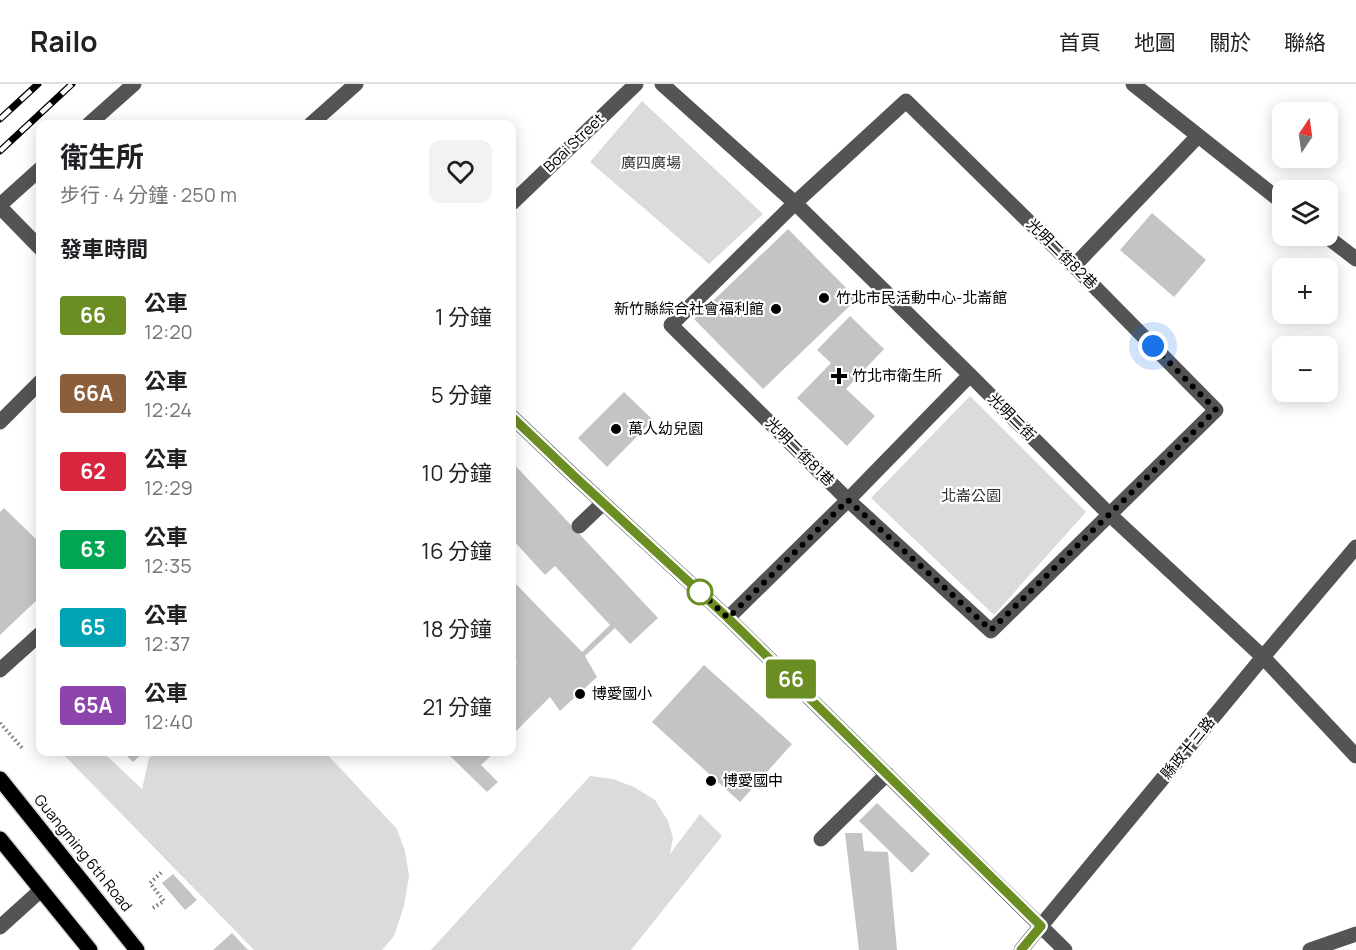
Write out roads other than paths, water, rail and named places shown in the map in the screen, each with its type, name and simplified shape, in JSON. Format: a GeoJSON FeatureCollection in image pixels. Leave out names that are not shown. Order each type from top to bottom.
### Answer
{"type":"FeatureCollection","features":[{"type":"Feature","properties":{"kind":"main road","name":"Guangming 6th Road"},"geometry":{"type":"LineString","coordinates":[[0,779],[137,950]]}},
{"type":"Feature","properties":{"kind":"main road"},"geometry":{"type":"LineString","coordinates":[[0,839],[90,950]]}},
{"type":"Feature","properties":{"kind":"street"},"geometry":{"type":"LineString","coordinates":[[94,120],[134,84]]}},
{"type":"Feature","properties":{"kind":"street"},"geometry":{"type":"LineString","coordinates":[[316,120],[356,84]]}},
{"type":"Feature","properties":{"kind":"street","name":"Boai Street"},"geometry":{"type":"LineString","coordinates":[[516,198],[636,84]]}},
{"type":"Feature","properties":{"kind":"street","name":"光明二街"},"geometry":{"type":"LineString","coordinates":[[662,84],[795,203],[1109,514],[1263,657],[1356,756]]}},
{"type":"Feature","properties":{"kind":"street"},"geometry":{"type":"LineString","coordinates":[[1133,84],[1272,194]]}},
{"type":"Feature","properties":{"kind":"street","name":"光明二街82巷"},"geometry":{"type":"LineString","coordinates":[[795,203],[906,101],[1074,266],[1216,410],[1109,514]]}},
{"type":"Feature","properties":{"kind":"street"},"geometry":{"type":"LineString","coordinates":[[1074,266],[1198,136]]}},
{"type":"Feature","properties":{"kind":"street"},"geometry":{"type":"LineString","coordinates":[[36,173],[0,206],[36,244]]}},
{"type":"Feature","properties":{"kind":"street","name":"光明二街81巷"},"geometry":{"type":"LineString","coordinates":[[795,203],[671,324],[848,500],[991,630],[1109,514]]}},
{"type":"Feature","properties":{"kind":"street"},"geometry":{"type":"LineString","coordinates":[[1338,245],[1356,259]]}},
{"type":"Feature","properties":{"kind":"street"},"geometry":{"type":"LineString","coordinates":[[728,618],[970,375]]}},
{"type":"Feature","properties":{"kind":"street"},"geometry":{"type":"LineString","coordinates":[[0,422],[36,386]]}},
{"type":"Feature","properties":{"kind":"street"},"geometry":{"type":"LineString","coordinates":[[516,421],[728,618],[1065,950]]}},
{"type":"Feature","properties":{"kind":"street"},"geometry":{"type":"LineString","coordinates":[[579,526],[603,503]]}},
{"type":"Feature","properties":{"kind":"street","name":"縣政十三路"},"geometry":{"type":"LineString","coordinates":[[1021,950],[1356,547]]}},
{"type":"Feature","properties":{"kind":"street"},"geometry":{"type":"LineString","coordinates":[[0,670],[36,638]]}},
{"type":"Feature","properties":{"kind":"street"},"geometry":{"type":"LineString","coordinates":[[821,839],[886,774]]}},
{"type":"Feature","properties":{"kind":"street"},"geometry":{"type":"LineString","coordinates":[[0,927],[41,890]]}},
{"type":"Feature","properties":{"kind":"street"},"geometry":{"type":"LineString","coordinates":[[1310,950],[1356,934]]}},
{"type":"Feature","properties":{"kind":"railway"},"geometry":{"type":"LineString","coordinates":[[0,119],[38,84]]}},
{"type":"Feature","properties":{"kind":"railway"},"geometry":{"type":"LineString","coordinates":[[0,151],[72,84]]}},
{"type":"Feature","properties":{"kind":"place","name":"竹北市民活動中心-北崙館"},"geometry":{"type":"Point","coordinates":[824,298]}},
{"type":"Feature","properties":{"kind":"place","name":"新竹縣綜合社會福利館"},"geometry":{"type":"Point","coordinates":[776,309]}},
{"type":"Feature","properties":{"kind":"place","name":"竹北市衛生所"},"geometry":{"type":"Point","coordinates":[839,376]}},
{"type":"Feature","properties":{"kind":"place","name":"萬人幼兒園"},"geometry":{"type":"Point","coordinates":[616,429]}},
{"type":"Feature","properties":{"kind":"place","name":"博愛國小"},"geometry":{"type":"Point","coordinates":[580,694]}},
{"type":"Feature","properties":{"kind":"place","name":"博愛國中"},"geometry":{"type":"Point","coordinates":[711,781]}},
{"type":"Feature","properties":{"kind":"park label","name":"廣四廣場"},"geometry":{"type":"Point","coordinates":[651,163]}},
{"type":"Feature","properties":{"kind":"park label","name":"北崙公園"},"geometry":{"type":"Point","coordinates":[971,496]}}]}
